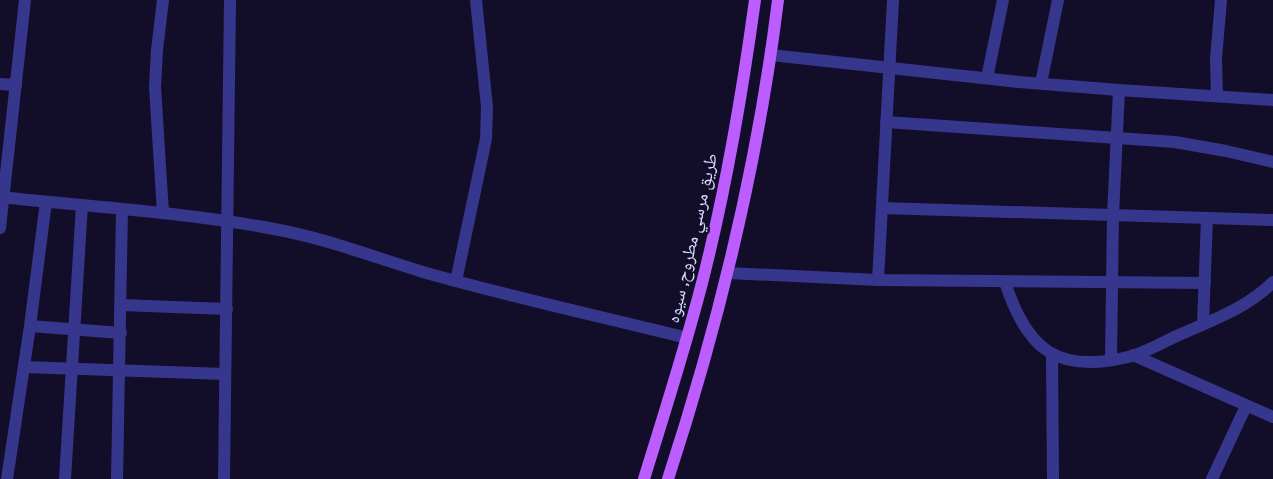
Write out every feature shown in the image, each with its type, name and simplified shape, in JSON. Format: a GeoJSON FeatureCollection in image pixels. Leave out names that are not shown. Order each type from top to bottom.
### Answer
{"type":"FeatureCollection","features":[{"type":"Feature","properties":{"kind":"main road","name":"طريق مرسي مطروح, سيوه"},"geometry":{"type":"LineString","coordinates":[[644,479],[702,282],[736,123],[756,0]]}},
{"type":"Feature","properties":{"kind":"main road"},"geometry":{"type":"LineString","coordinates":[[668,479],[696,393],[728,273],[754,155],[778,0]]}},
{"type":"Feature","properties":{"kind":"main road"},"geometry":{"type":"LineString","coordinates":[[702,282],[724,289]]}},
{"type":"Feature","properties":{"kind":"street"},"geometry":{"type":"LineString","coordinates":[[0,228],[25,0]]}},
{"type":"Feature","properties":{"kind":"street"},"geometry":{"type":"LineString","coordinates":[[163,0],[155,86],[163,213]]}},
{"type":"Feature","properties":{"kind":"street"},"geometry":{"type":"LineString","coordinates":[[224,479],[230,0]]}},
{"type":"Feature","properties":{"kind":"street"},"geometry":{"type":"LineString","coordinates":[[456,281],[486,139],[488,107],[476,0]]}},
{"type":"Feature","properties":{"kind":"street"},"geometry":{"type":"LineString","coordinates":[[878,280],[893,0]]}},
{"type":"Feature","properties":{"kind":"street"},"geometry":{"type":"LineString","coordinates":[[987,78],[1003,0]]}},
{"type":"Feature","properties":{"kind":"street"},"geometry":{"type":"LineString","coordinates":[[1041,83],[1058,0]]}},
{"type":"Feature","properties":{"kind":"street"},"geometry":{"type":"LineString","coordinates":[[1217,96],[1216,59],[1221,0]]}},
{"type":"Feature","properties":{"kind":"street"},"geometry":{"type":"LineString","coordinates":[[771,54],[1041,83],[1273,100]]}},
{"type":"Feature","properties":{"kind":"street"},"geometry":{"type":"LineString","coordinates":[[0,84],[16,85]]}},
{"type":"Feature","properties":{"kind":"street"},"geometry":{"type":"LineString","coordinates":[[1110,360],[1113,215],[1119,90]]}},
{"type":"Feature","properties":{"kind":"street"},"geometry":{"type":"LineString","coordinates":[[886,122],[1197,145],[1273,162]]}},
{"type":"Feature","properties":{"kind":"street"},"geometry":{"type":"LineString","coordinates":[[2,197],[228,221],[300,234],[456,281],[687,338]]}},
{"type":"Feature","properties":{"kind":"street"},"geometry":{"type":"LineString","coordinates":[[5,474],[24,367],[46,202]]}},
{"type":"Feature","properties":{"kind":"street"},"geometry":{"type":"LineString","coordinates":[[65,479],[82,205]]}},
{"type":"Feature","properties":{"kind":"street"},"geometry":{"type":"LineString","coordinates":[[882,208],[1273,220]]}},
{"type":"Feature","properties":{"kind":"street"},"geometry":{"type":"LineString","coordinates":[[117,479],[122,209]]}},
{"type":"Feature","properties":{"kind":"street"},"geometry":{"type":"LineString","coordinates":[[1203,324],[1207,218]]}},
{"type":"Feature","properties":{"kind":"street"},"geometry":{"type":"LineString","coordinates":[[728,273],[878,280],[1205,283]]}},
{"type":"Feature","properties":{"kind":"street"},"geometry":{"type":"LineString","coordinates":[[1005,282],[1022,325],[1037,344],[1052,355],[1068,361],[1085,362],[1110,360],[1134,355],[1247,303],[1262,293],[1273,282]]}},
{"type":"Feature","properties":{"kind":"street"},"geometry":{"type":"LineString","coordinates":[[121,305],[227,309]]}},
{"type":"Feature","properties":{"kind":"street"},"geometry":{"type":"LineString","coordinates":[[30,326],[120,333]]}},
{"type":"Feature","properties":{"kind":"street"},"geometry":{"type":"LineString","coordinates":[[1052,355],[1053,479]]}},
{"type":"Feature","properties":{"kind":"street"},"geometry":{"type":"LineString","coordinates":[[1134,355],[1273,417]]}},
{"type":"Feature","properties":{"kind":"street"},"geometry":{"type":"LineString","coordinates":[[24,367],[225,374]]}},
{"type":"Feature","properties":{"kind":"street"},"geometry":{"type":"LineString","coordinates":[[1212,479],[1246,406]]}}]}
